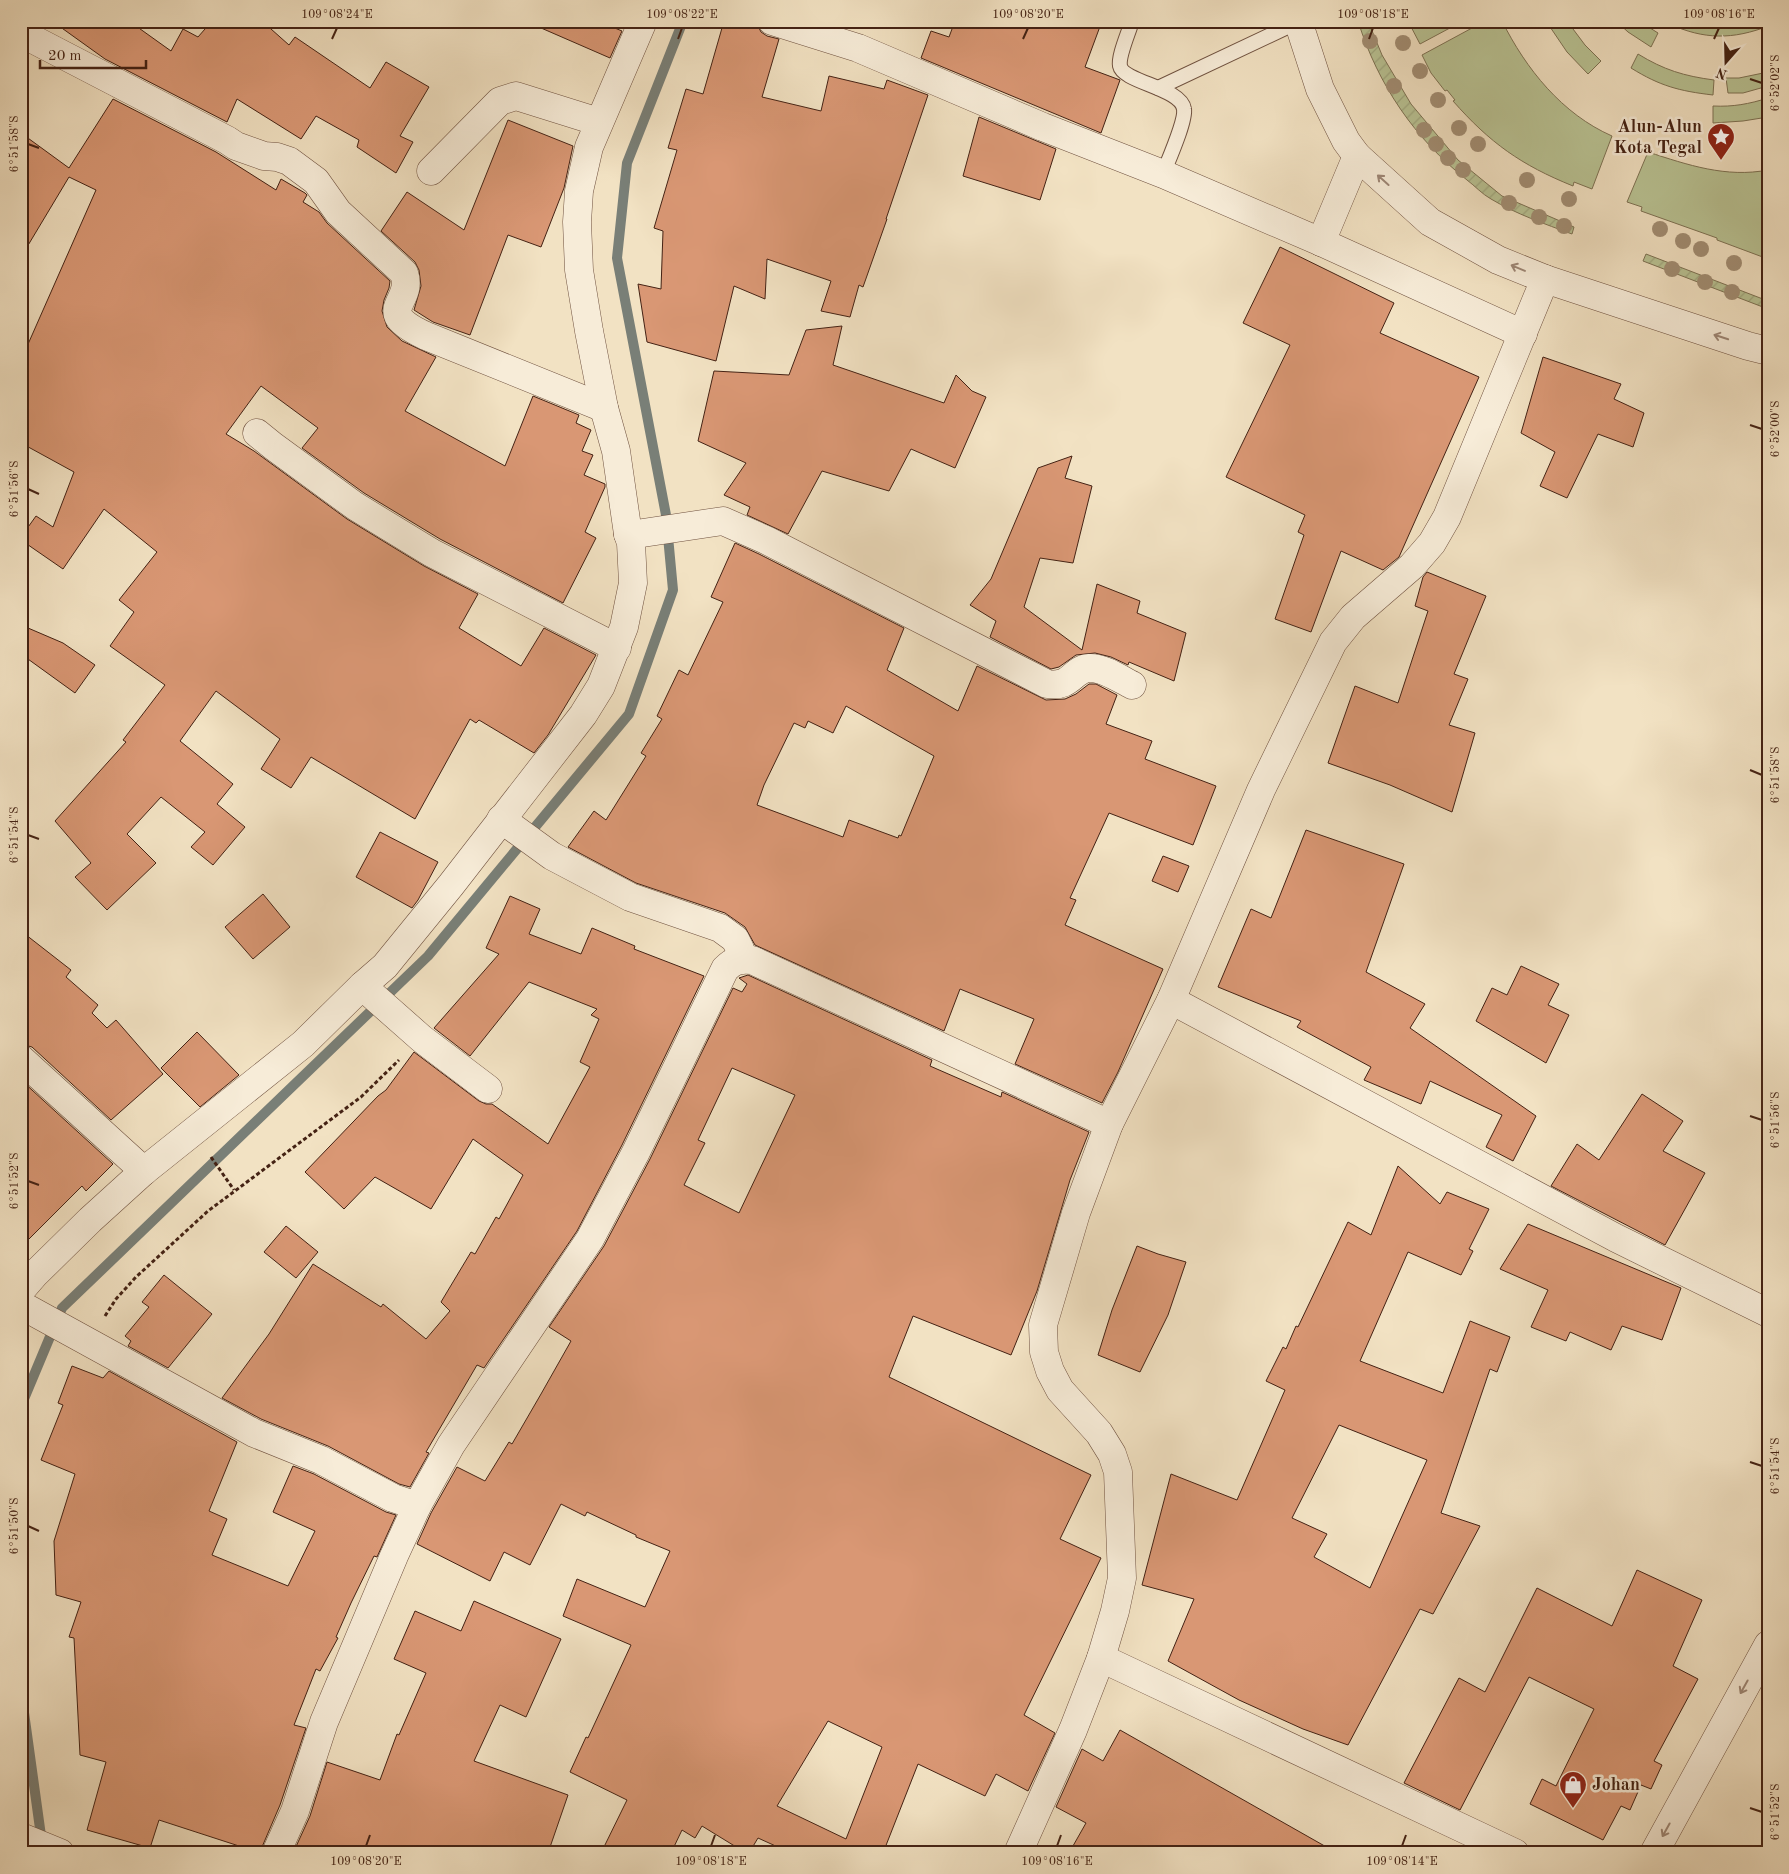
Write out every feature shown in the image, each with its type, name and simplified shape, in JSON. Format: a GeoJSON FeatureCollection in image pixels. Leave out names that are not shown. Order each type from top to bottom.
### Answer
{"type":"FeatureCollection","features":[{"type":"Feature","properties":{"kind":"street"},"geometry":{"type":"LineString","coordinates":[[21,1290],[90,1220],[144,1171],[367,991],[451,885],[508,825],[601,686],[624,626],[633,583],[632,534],[616,451],[604,408],[589,331],[579,270],[577,222],[581,182],[589,147],[643,21]]}},
{"type":"Feature","properties":{"kind":"street"},"geometry":{"type":"LineString","coordinates":[[772,21],[858,48],[1043,127],[1163,174],[1321,242],[1522,334]]}},
{"type":"Feature","properties":{"kind":"street"},"geometry":{"type":"LineString","coordinates":[[1298,22],[1320,89],[1346,141],[1357,156],[1430,222],[1498,260],[1546,279],[1729,340],[1768,351]]}},
{"type":"Feature","properties":{"kind":"street"},"geometry":{"type":"LineString","coordinates":[[21,33],[236,146],[264,156],[277,156],[289,161],[316,181],[338,212],[404,273],[406,282],[397,314],[406,326],[426,336],[604,408]]}},
{"type":"Feature","properties":{"kind":"street"},"geometry":{"type":"LineString","coordinates":[[431,171],[500,101],[516,96],[599,122]]}},
{"type":"Feature","properties":{"kind":"street"},"geometry":{"type":"LineString","coordinates":[[1321,242],[1357,156]]}},
{"type":"Feature","properties":{"kind":"street"},"geometry":{"type":"LineString","coordinates":[[1018,1853],[1074,1730],[1101,1658],[1115,1611],[1122,1578],[1118,1472],[1112,1454],[1099,1433],[1060,1390],[1050,1371],[1044,1352],[1043,1325],[1076,1214],[1109,1124],[1171,1000],[1261,790],[1333,642],[1353,618],[1412,566],[1436,536],[1447,517],[1546,279]]}},
{"type":"Feature","properties":{"kind":"street"},"geometry":{"type":"LineString","coordinates":[[257,432],[273,446],[355,506],[423,548],[617,648]]}},
{"type":"Feature","properties":{"kind":"street"},"geometry":{"type":"LineString","coordinates":[[632,534],[723,521],[766,540],[1047,684],[1065,683],[1084,669],[1090,667],[1132,684]]}},
{"type":"Feature","properties":{"kind":"street"},"geometry":{"type":"LineString","coordinates":[[508,825],[552,856],[630,897],[720,928],[734,939],[740,948],[740,959]]}},
{"type":"Feature","properties":{"kind":"street"},"geometry":{"type":"LineString","coordinates":[[276,1853],[295,1811],[324,1722],[417,1506],[451,1445],[590,1239],[636,1152],[725,969],[740,959],[752,960],[1109,1124]]}},
{"type":"Feature","properties":{"kind":"street"},"geometry":{"type":"LineString","coordinates":[[367,991],[422,1039],[488,1089]]}},
{"type":"Feature","properties":{"kind":"street"},"geometry":{"type":"LineString","coordinates":[[1171,1000],[1616,1238],[1768,1313]]}},
{"type":"Feature","properties":{"kind":"street"},"geometry":{"type":"LineString","coordinates":[[21,1060],[144,1171]]}},
{"type":"Feature","properties":{"kind":"street"},"geometry":{"type":"LineString","coordinates":[[30,1310],[254,1433],[321,1460],[393,1498],[417,1506]]}},
{"type":"Feature","properties":{"kind":"street"},"geometry":{"type":"LineString","coordinates":[[1654,1853],[1768,1645]]}},
{"type":"Feature","properties":{"kind":"street"},"geometry":{"type":"LineString","coordinates":[[1101,1658],[1515,1853]]}},
{"type":"Feature","properties":{"kind":"street"},"geometry":{"type":"LineString","coordinates":[[21,1837],[60,1853]]}},
{"type":"Feature","properties":{"kind":"lane"},"geometry":{"type":"LineString","coordinates":[[1132,21],[1120,60],[1120,67],[1124,73],[1182,101],[1185,112],[1163,174]]}},
{"type":"Feature","properties":{"kind":"lane"},"geometry":{"type":"LineString","coordinates":[[1158,88],[1298,22]]}},
{"type":"Feature","properties":{"kind":"path"},"geometry":{"type":"LineString","coordinates":[[84,1339],[136,1277],[208,1211],[361,1097],[422,1039]]}},
{"type":"Feature","properties":{"kind":"path"},"geometry":{"type":"LineString","coordinates":[[206,1150],[234,1190]]}},
{"type":"Feature","properties":{"kind":"green space"},"geometry":{"type":"Polygon","coordinates":[[[1358,21],[1368,21],[1382,55],[1411,104],[1458,160],[1502,196],[1574,227],[1572,234],[1520,214],[1488,197],[1448,164],[1415,129],[1400,109],[1376,67],[1358,21]]]}},
{"type":"Feature","properties":{"kind":"green space"},"geometry":{"type":"Polygon","coordinates":[[[1408,21],[1463,21],[1420,44],[1408,21]]]}},
{"type":"Feature","properties":{"kind":"green space"},"geometry":{"type":"Polygon","coordinates":[[[1485,21],[1502,21],[1522,56],[1547,88],[1577,116],[1612,136],[1592,189],[1574,182],[1573,186],[1554,178],[1507,151],[1467,116],[1431,73],[1422,55],[1485,21]]]}},
{"type":"Feature","properties":{"kind":"green space"},"geometry":{"type":"Polygon","coordinates":[[[1546,21],[1567,21],[1585,45],[1601,61],[1588,74],[1567,52],[1546,21]]]}},
{"type":"Feature","properties":{"kind":"green space"},"geometry":{"type":"Polygon","coordinates":[[[1616,21],[1639,21],[1658,33],[1651,47],[1628,32],[1616,21]]]}},
{"type":"Feature","properties":{"kind":"green space"},"geometry":{"type":"Polygon","coordinates":[[[1663,21],[1760,21],[1763,28],[1737,35],[1712,36],[1688,31],[1663,21]]]}},
{"type":"Feature","properties":{"kind":"green space"},"geometry":{"type":"Polygon","coordinates":[[[1638,54],[1675,72],[1714,80],[1713,95],[1670,87],[1641,74],[1631,68],[1638,54]]]}},
{"type":"Feature","properties":{"kind":"green space"},"geometry":{"type":"Polygon","coordinates":[[[1768,72],[1768,86],[1743,93],[1728,93],[1726,78],[1739,78],[1768,72]]]}},
{"type":"Feature","properties":{"kind":"green space"},"geometry":{"type":"Polygon","coordinates":[[[1768,98],[1768,117],[1713,123],[1713,106],[1741,105],[1768,98]]]}},
{"type":"Feature","properties":{"kind":"green space"},"geometry":{"type":"Polygon","coordinates":[[[1648,152],[1707,169],[1737,172],[1768,170],[1768,259],[1717,240],[1717,238],[1641,211],[1642,207],[1627,202],[1648,152]]]}},
{"type":"Feature","properties":{"kind":"green space"},"geometry":{"type":"Polygon","coordinates":[[[1646,254],[1768,301],[1768,309],[1643,261],[1646,254]]]}},
{"type":"Feature","properties":{"kind":"building"},"geometry":{"type":"Polygon","coordinates":[[[52,21],[129,21],[171,51],[183,29],[198,37],[212,21],[262,21],[289,45],[295,37],[370,88],[386,62],[429,87],[400,136],[413,142],[396,173],[357,147],[359,140],[316,116],[301,139],[237,99],[227,122],[105,59],[52,21]]]}},
{"type":"Feature","properties":{"kind":"building"},"geometry":{"type":"Polygon","coordinates":[[[525,21],[598,21],[622,31],[610,58],[525,21]]]}},
{"type":"Feature","properties":{"kind":"building"},"geometry":{"type":"Polygon","coordinates":[[[724,21],[740,21],[758,26],[761,32],[767,36],[779,39],[762,97],[821,111],[829,76],[884,89],[887,80],[928,95],[887,219],[863,287],[859,285],[850,317],[821,311],[831,281],[767,259],[765,299],[734,286],[716,361],[647,342],[638,284],[661,289],[663,231],[654,228],[677,150],[668,148],[686,89],[703,94],[724,21]]]}},
{"type":"Feature","properties":{"kind":"building"},"geometry":{"type":"Polygon","coordinates":[[[955,21],[1102,21],[1085,67],[1120,80],[1101,133],[921,58],[931,31],[949,37],[955,21]]]}},
{"type":"Feature","properties":{"kind":"building"},"geometry":{"type":"Polygon","coordinates":[[[113,99],[216,152],[276,190],[281,179],[305,193],[307,195],[303,202],[319,212],[327,223],[390,281],[382,311],[387,327],[402,341],[436,357],[405,411],[505,466],[533,396],[579,415],[576,423],[591,430],[582,451],[593,455],[584,475],[605,484],[605,487],[585,532],[596,538],[563,603],[440,539],[364,493],[302,448],[318,428],[261,386],[226,434],[254,451],[347,519],[424,566],[478,594],[459,628],[521,666],[544,628],[596,655],[548,735],[534,753],[479,720],[476,723],[470,719],[415,819],[311,757],[291,788],[261,769],[280,739],[216,691],[180,741],[233,784],[217,804],[245,827],[213,865],[191,847],[205,832],[161,797],[127,834],[156,863],[107,910],[75,877],[91,863],[55,821],[126,742],[123,740],[165,685],[110,646],[134,612],[119,600],[157,552],[104,509],[63,569],[21,540],[21,537],[36,516],[53,527],[74,472],[21,443],[21,351],[25,351],[96,190],[69,177],[21,257],[21,133],[69,168],[113,99]]]}},
{"type":"Feature","properties":{"kind":"building"},"geometry":{"type":"Polygon","coordinates":[[[979,117],[1056,149],[1040,200],[963,176],[979,117]]]}},
{"type":"Feature","properties":{"kind":"building"},"geometry":{"type":"Polygon","coordinates":[[[508,120],[573,146],[564,188],[541,247],[508,235],[470,335],[433,322],[414,310],[421,286],[419,270],[415,262],[381,231],[407,192],[464,230],[508,120]]]}},
{"type":"Feature","properties":{"kind":"building"},"geometry":{"type":"Polygon","coordinates":[[[1280,247],[1394,303],[1380,333],[1479,377],[1399,557],[1383,570],[1341,551],[1311,632],[1275,619],[1304,535],[1298,532],[1305,515],[1226,477],[1290,345],[1243,323],[1280,247]]]}},
{"type":"Feature","properties":{"kind":"building"},"geometry":{"type":"Polygon","coordinates":[[[842,326],[833,365],[944,403],[956,375],[972,391],[986,397],[955,468],[911,449],[889,491],[822,471],[788,534],[747,515],[750,507],[724,495],[746,463],[698,441],[714,371],[789,375],[806,330],[842,326]]]}},
{"type":"Feature","properties":{"kind":"building"},"geometry":{"type":"Polygon","coordinates":[[[1543,357],[1621,384],[1614,399],[1644,413],[1633,447],[1598,434],[1567,498],[1540,486],[1555,452],[1521,433],[1543,357]]]}},
{"type":"Feature","properties":{"kind":"building"},"geometry":{"type":"Polygon","coordinates":[[[1072,456],[1065,478],[1092,486],[1073,563],[1040,558],[1024,607],[1082,650],[1097,584],[1140,601],[1137,613],[1186,633],[1174,681],[1129,662],[1128,665],[1111,657],[1095,653],[1076,655],[1059,667],[1051,669],[990,637],[996,621],[970,605],[991,579],[1038,468],[1072,456]]]}},
{"type":"Feature","properties":{"kind":"building"},"geometry":{"type":"Polygon","coordinates":[[[735,543],[904,628],[887,670],[958,711],[977,666],[1046,700],[1065,699],[1076,694],[1089,684],[1096,684],[1117,695],[1106,724],[1152,741],[1145,759],[1216,786],[1193,845],[1109,813],[1070,898],[1076,900],[1065,925],[1163,969],[1118,1072],[1102,1103],[1015,1064],[1034,1019],[960,989],[944,1031],[755,945],[745,927],[725,913],[636,883],[568,847],[594,811],[606,820],[646,756],[641,753],[662,719],[657,716],[679,670],[688,675],[723,602],[711,597],[735,543]],[[846,706],[833,733],[808,721],[805,728],[794,723],[764,785],[757,805],[843,837],[849,820],[898,838],[899,835],[901,836],[934,756],[846,706]]]}},
{"type":"Feature","properties":{"kind":"building"},"geometry":{"type":"Polygon","coordinates":[[[1427,572],[1486,596],[1454,674],[1468,679],[1449,725],[1475,733],[1452,812],[1390,785],[1328,763],[1355,686],[1398,703],[1428,611],[1415,606],[1423,577],[1427,572]]]}},
{"type":"Feature","properties":{"kind":"building"},"geometry":{"type":"Polygon","coordinates":[[[21,625],[63,643],[95,665],[75,693],[21,654],[21,625]]]}},
{"type":"Feature","properties":{"kind":"building"},"geometry":{"type":"Polygon","coordinates":[[[1306,830],[1404,864],[1366,972],[1425,1004],[1410,1028],[1536,1116],[1513,1161],[1486,1147],[1502,1115],[1430,1081],[1421,1104],[1364,1080],[1371,1067],[1297,1027],[1301,1021],[1218,987],[1251,909],[1271,918],[1306,830]]]}},
{"type":"Feature","properties":{"kind":"building"},"geometry":{"type":"Polygon","coordinates":[[[380,832],[438,862],[412,908],[356,877],[380,832]]]}},
{"type":"Feature","properties":{"kind":"building"},"geometry":{"type":"Polygon","coordinates":[[[1163,856],[1189,866],[1178,892],[1152,881],[1163,856]]]}},
{"type":"Feature","properties":{"kind":"building"},"geometry":{"type":"Polygon","coordinates":[[[263,894],[290,927],[253,959],[225,927],[263,894]]]}},
{"type":"Feature","properties":{"kind":"building"},"geometry":{"type":"Polygon","coordinates":[[[510,896],[540,909],[529,934],[581,954],[592,928],[635,946],[634,949],[704,976],[622,1145],[577,1231],[484,1368],[477,1365],[426,1452],[429,1453],[410,1487],[399,1484],[328,1446],[261,1419],[222,1398],[269,1334],[313,1264],[381,1307],[383,1304],[426,1339],[450,1311],[441,1302],[471,1252],[475,1254],[496,1217],[499,1219],[523,1175],[473,1139],[431,1209],[375,1177],[344,1209],[305,1172],[386,1090],[414,1052],[479,1101],[492,1104],[548,1144],[590,1067],[580,1062],[599,1019],[591,1015],[597,1009],[529,982],[470,1056],[434,1028],[499,954],[486,948],[510,896]]]}},
{"type":"Feature","properties":{"kind":"building"},"geometry":{"type":"Polygon","coordinates":[[[21,931],[71,970],[66,977],[98,1005],[92,1013],[107,1028],[116,1020],[163,1074],[111,1120],[32,1047],[21,1044],[21,931]]]}},
{"type":"Feature","properties":{"kind":"building"},"geometry":{"type":"Polygon","coordinates":[[[1521,966],[1559,984],[1548,1005],[1569,1015],[1546,1063],[1476,1021],[1492,988],[1507,995],[1521,966]]]}},
{"type":"Feature","properties":{"kind":"building"},"geometry":{"type":"Polygon","coordinates":[[[748,975],[932,1060],[930,1066],[1001,1097],[1002,1092],[1089,1132],[1070,1180],[1037,1291],[1011,1355],[913,1316],[889,1377],[1091,1475],[1060,1539],[1101,1558],[1024,1715],[1055,1733],[1028,1791],[996,1774],[985,1796],[918,1764],[883,1853],[791,1853],[758,1838],[749,1853],[746,1853],[702,1826],[695,1838],[682,1830],[671,1853],[601,1853],[627,1800],[570,1772],[586,1737],[588,1738],[631,1645],[563,1616],[577,1579],[645,1607],[670,1551],[636,1537],[636,1535],[587,1512],[585,1516],[561,1504],[530,1565],[504,1552],[490,1581],[417,1544],[431,1513],[457,1467],[485,1481],[509,1442],[512,1444],[541,1394],[571,1341],[549,1327],[604,1246],[650,1159],[733,988],[742,992],[747,984],[739,978],[748,975]],[[732,1068],[698,1140],[705,1143],[684,1185],[739,1213],[795,1095],[732,1068]],[[828,1721],[777,1806],[846,1839],[882,1747],[828,1721]]]}},
{"type":"Feature","properties":{"kind":"building"},"geometry":{"type":"Polygon","coordinates":[[[197,1032],[239,1075],[200,1107],[161,1068],[197,1032]]]}},
{"type":"Feature","properties":{"kind":"building"},"geometry":{"type":"Polygon","coordinates":[[[21,1080],[113,1164],[86,1191],[82,1186],[21,1247],[21,1080]]]}},
{"type":"Feature","properties":{"kind":"building"},"geometry":{"type":"Polygon","coordinates":[[[1642,1094],[1683,1121],[1663,1151],[1705,1173],[1665,1245],[1551,1186],[1577,1144],[1599,1160],[1642,1094]]]}},
{"type":"Feature","properties":{"kind":"building"},"geometry":{"type":"Polygon","coordinates":[[[1398,1166],[1440,1204],[1447,1192],[1489,1209],[1469,1249],[1473,1251],[1461,1275],[1408,1252],[1360,1361],[1443,1393],[1470,1321],[1510,1337],[1497,1372],[1490,1369],[1441,1513],[1480,1526],[1433,1614],[1420,1609],[1348,1745],[1303,1729],[1239,1700],[1168,1661],[1194,1599],[1142,1585],[1171,1474],[1237,1500],[1285,1390],[1266,1381],[1283,1347],[1286,1349],[1296,1326],[1298,1327],[1348,1222],[1371,1235],[1398,1166]],[[1339,1425],[1292,1518],[1327,1534],[1314,1557],[1370,1588],[1427,1460],[1339,1425]]]}},
{"type":"Feature","properties":{"kind":"building"},"geometry":{"type":"Polygon","coordinates":[[[1528,1224],[1681,1288],[1662,1340],[1622,1326],[1611,1350],[1570,1332],[1566,1341],[1531,1327],[1548,1290],[1500,1269],[1528,1224]]]}},
{"type":"Feature","properties":{"kind":"building"},"geometry":{"type":"Polygon","coordinates":[[[286,1226],[318,1252],[296,1278],[264,1252],[286,1226]]]}},
{"type":"Feature","properties":{"kind":"building"},"geometry":{"type":"Polygon","coordinates":[[[1137,1246],[1186,1262],[1168,1315],[1140,1372],[1098,1355],[1112,1310],[1137,1246]]]}},
{"type":"Feature","properties":{"kind":"building"},"geometry":{"type":"Polygon","coordinates":[[[164,1275],[212,1314],[168,1368],[128,1346],[131,1341],[125,1336],[149,1307],[142,1302],[164,1275]]]}},
{"type":"Feature","properties":{"kind":"building"},"geometry":{"type":"Polygon","coordinates":[[[72,1366],[103,1378],[109,1371],[237,1442],[209,1511],[227,1519],[212,1555],[288,1586],[315,1531],[273,1512],[293,1466],[314,1474],[386,1512],[396,1515],[377,1557],[374,1556],[351,1603],[336,1637],[338,1638],[320,1671],[316,1669],[294,1725],[306,1728],[280,1805],[261,1853],[236,1853],[239,1846],[159,1820],[150,1848],[87,1830],[106,1762],[80,1755],[74,1638],[69,1637],[81,1602],[56,1595],[54,1541],[75,1474],[41,1460],[63,1405],[58,1403],[72,1366]]]}},
{"type":"Feature","properties":{"kind":"building"},"geometry":{"type":"Polygon","coordinates":[[[1637,1570],[1702,1600],[1673,1666],[1698,1679],[1654,1761],[1662,1765],[1651,1789],[1641,1785],[1630,1810],[1621,1806],[1603,1840],[1530,1804],[1542,1779],[1556,1786],[1594,1709],[1529,1677],[1460,1810],[1404,1783],[1459,1678],[1485,1692],[1537,1588],[1612,1626],[1637,1570]]]}},
{"type":"Feature","properties":{"kind":"building"},"geometry":{"type":"Polygon","coordinates":[[[474,1601],[561,1639],[526,1717],[500,1705],[474,1761],[568,1795],[548,1853],[300,1853],[294,1851],[310,1816],[327,1762],[380,1780],[397,1734],[399,1735],[426,1673],[394,1659],[415,1611],[461,1631],[474,1601]]]}},
{"type":"Feature","properties":{"kind":"building"},"geometry":{"type":"Polygon","coordinates":[[[1120,1730],[1337,1853],[1069,1853],[1086,1823],[1056,1807],[1082,1749],[1103,1761],[1120,1730]]]}},
{"type":"Feature","properties":{"kind":"waterway"},"geometry":{"type":"LineString","coordinates":[[21,1406],[62,1308],[428,956],[629,714],[673,590],[666,515],[617,258],[627,163],[683,21]]}},
{"type":"Feature","properties":{"kind":"waterway"},"geometry":{"type":"LineString","coordinates":[[21,1691],[42,1843]]}},
{"type":"Feature","properties":{"kind":"place","name":"Alun-Alun Kota Tegal"},"geometry":{"type":"Point","coordinates":[1721,161]}},
{"type":"Feature","properties":{"kind":"place","name":"Johan"},"geometry":{"type":"Point","coordinates":[1573,1809]}}]}
